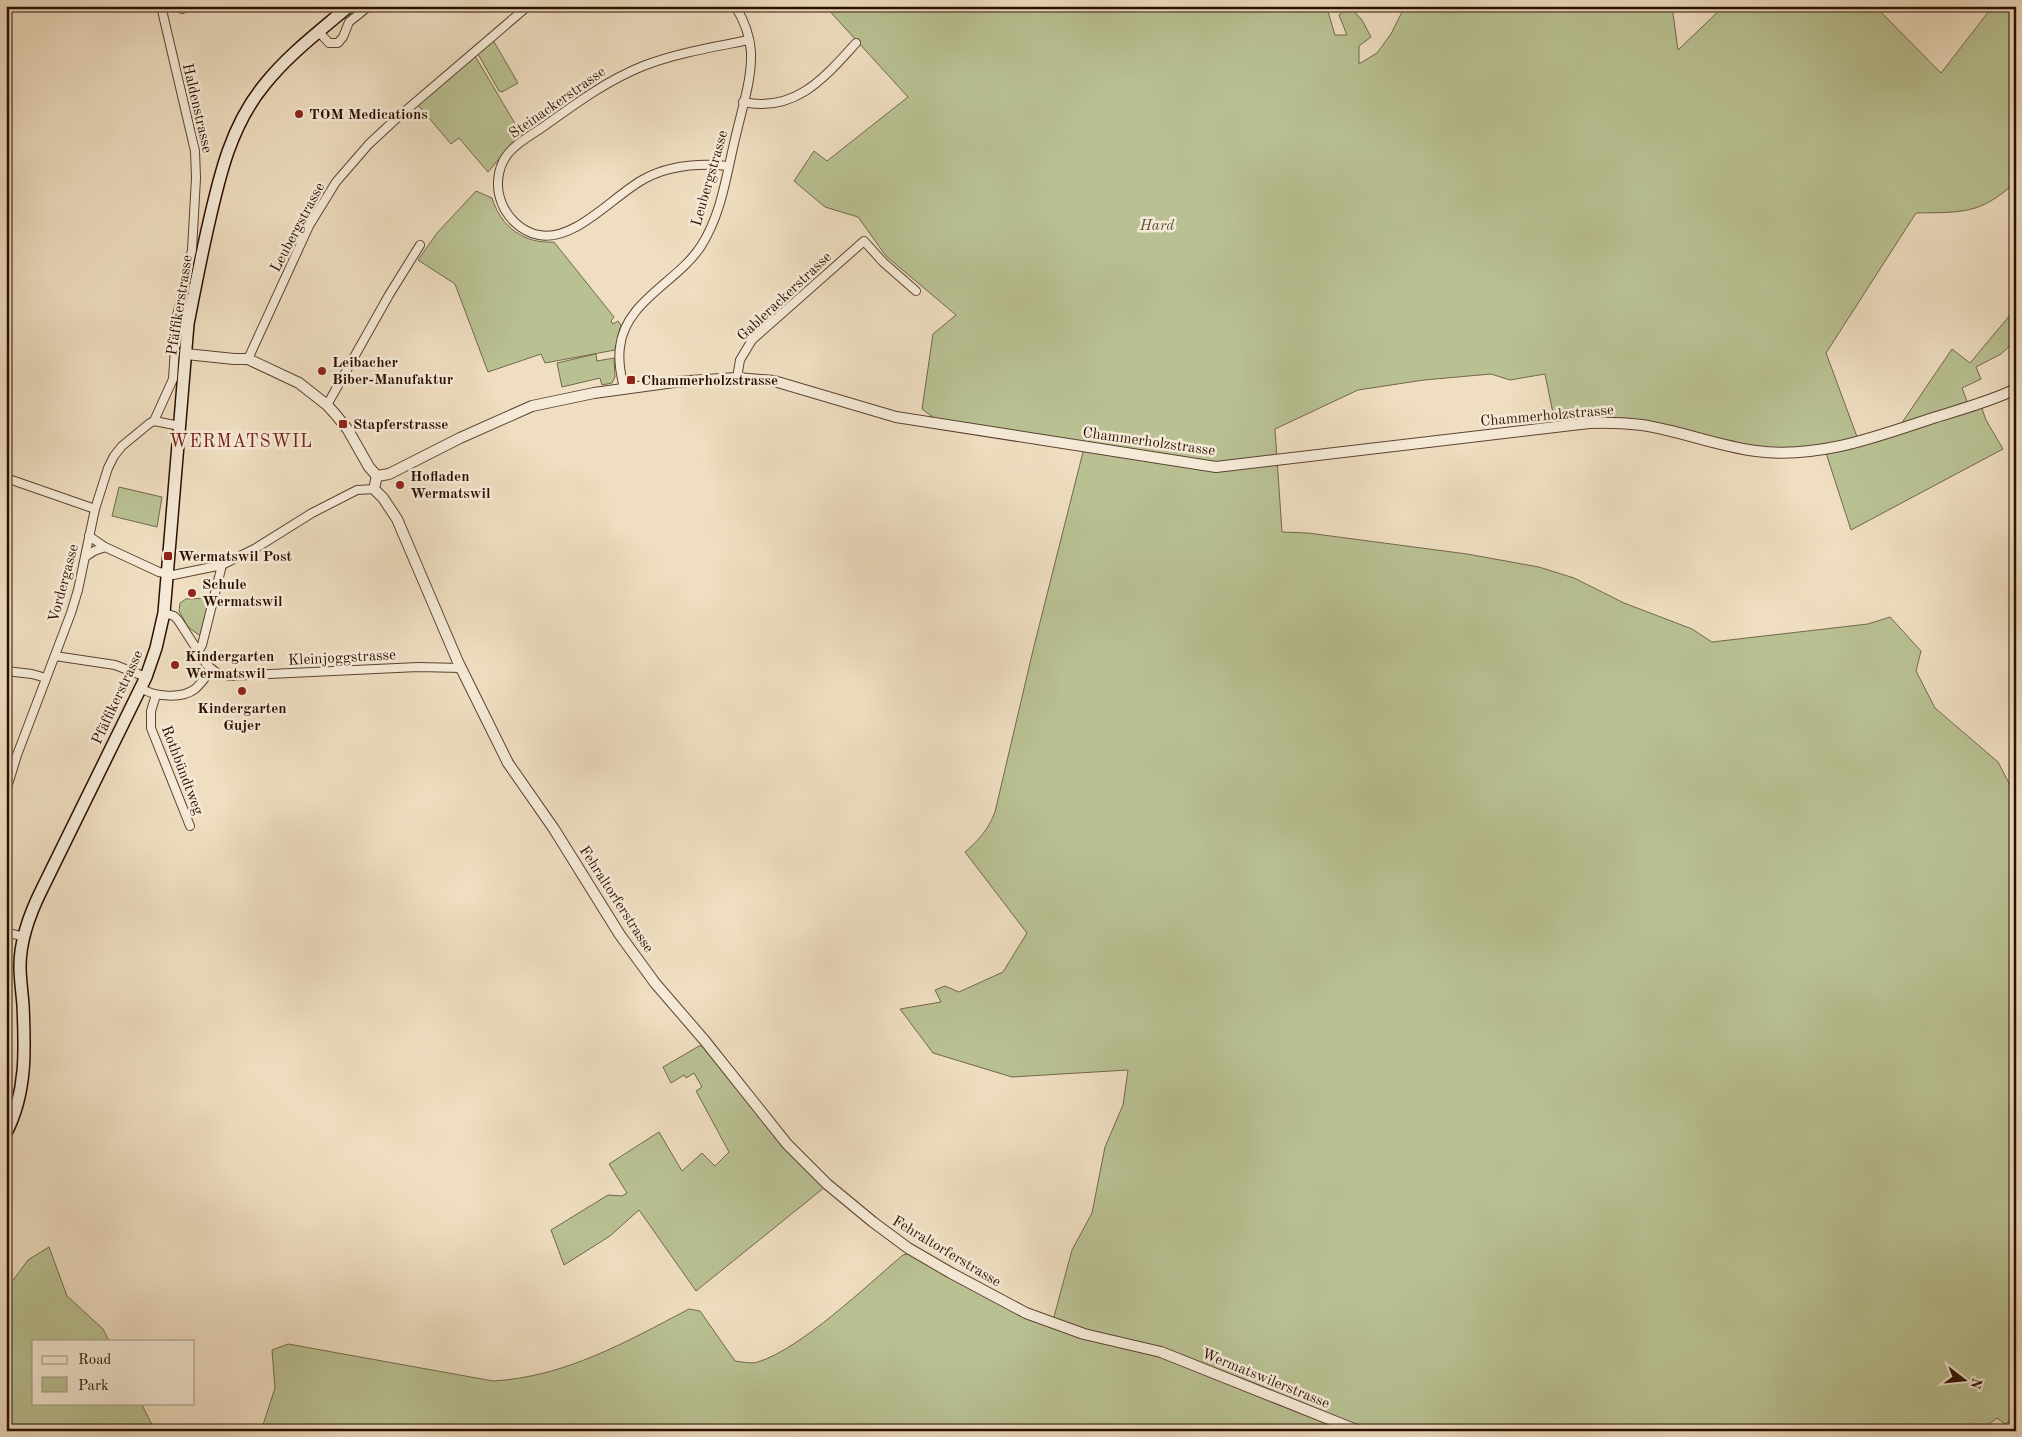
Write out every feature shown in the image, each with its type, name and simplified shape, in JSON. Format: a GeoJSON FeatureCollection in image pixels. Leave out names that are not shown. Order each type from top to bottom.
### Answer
{"type":"FeatureCollection","features":[{"type":"Feature","properties":{"kind":"main road","name":"Pfäffikerstrasse"},"geometry":{"type":"LineString","coordinates":[[6,1133],[17,1105],[23,1074],[24,1036],[20,966],[24,937],[33,907],[143,683],[156,648],[164,613],[188,324],[218,180],[238,125],[264,84],[291,56],[349,6]]}},
{"type":"Feature","properties":{"kind":"street","name":"Haldenstrasse"},"geometry":{"type":"LineString","coordinates":[[154,421],[173,379],[177,316],[192,250],[196,178],[195,151],[160,6]]}},
{"type":"Feature","properties":{"kind":"street"},"geometry":{"type":"LineString","coordinates":[[319,32],[329,43],[338,43],[343,38],[349,22],[369,6]]}},
{"type":"Feature","properties":{"kind":"street","name":"Leubergstrasse"},"geometry":{"type":"LineString","coordinates":[[248,358],[309,226],[336,182],[369,144],[397,118],[528,6]]}},
{"type":"Feature","properties":{"kind":"street","name":"Leubergstrasse"},"geometry":{"type":"LineString","coordinates":[[624,389],[619,353],[625,327],[634,312],[684,268],[702,245],[716,213],[751,64],[750,40],[744,22],[735,6]]}},
{"type":"Feature","properties":{"kind":"street","name":"Steinackerstrasse"},"geometry":{"type":"LineString","coordinates":[[728,166],[693,164],[653,175],[633,186],[575,228],[552,236],[531,233],[514,222],[503,207],[498,188],[500,170],[504,160],[514,148],[582,98],[610,81],[669,57],[750,40]]}},
{"type":"Feature","properties":{"kind":"street"},"geometry":{"type":"LineString","coordinates":[[743,102],[753,104],[770,103],[788,100],[802,93],[819,83],[856,43]]}},
{"type":"Feature","properties":{"kind":"street","name":"Gablerackerstrasse"},"geometry":{"type":"LineString","coordinates":[[737,378],[741,358],[752,340],[864,241],[883,262],[916,291]]}},
{"type":"Feature","properties":{"kind":"street"},"geometry":{"type":"LineString","coordinates":[[327,405],[388,294],[420,245]]}},
{"type":"Feature","properties":{"kind":"street"},"geometry":{"type":"LineString","coordinates":[[89,536],[105,547],[167,574],[173,574],[222,565],[256,548],[312,513],[357,490],[374,489],[377,476],[369,467],[348,430],[327,405],[299,383],[248,358],[234,359],[186,354]]}},
{"type":"Feature","properties":{"kind":"street","name":"Chammerholzstrasse"},"geometry":{"type":"LineString","coordinates":[[377,476],[389,474],[475,431],[532,406],[674,382],[737,378],[764,379],[787,383],[896,417],[1216,467],[1589,423],[1612,422],[1644,426],[1758,452],[1809,452],[1859,442],[1980,403],[2016,389]]}},
{"type":"Feature","properties":{"kind":"street"},"geometry":{"type":"LineString","coordinates":[[154,421],[180,426]]}},
{"type":"Feature","properties":{"kind":"street","name":"Vordergasse"},"geometry":{"type":"LineString","coordinates":[[6,791],[17,755],[71,613],[95,509],[108,468],[114,456],[126,441],[154,421]]}},
{"type":"Feature","properties":{"kind":"street"},"geometry":{"type":"LineString","coordinates":[[6,478],[95,509]]}},
{"type":"Feature","properties":{"kind":"street","name":"Fehraltorferstrasse"},"geometry":{"type":"LineString","coordinates":[[374,489],[383,498],[397,519],[461,668],[508,763],[554,829],[643,968],[807,1165],[851,1205],[908,1248],[1008,1305],[1084,1334],[1161,1352]]}},
{"type":"Feature","properties":{"kind":"street"},"geometry":{"type":"LineString","coordinates":[[85,557],[105,547]]}},
{"type":"Feature","properties":{"kind":"street"},"geometry":{"type":"LineString","coordinates":[[198,652],[204,638],[222,565]]}},
{"type":"Feature","properties":{"kind":"street"},"geometry":{"type":"LineString","coordinates":[[55,656],[115,665],[143,683],[156,695],[181,694],[191,691],[202,682],[211,670],[174,616],[164,613]]}},
{"type":"Feature","properties":{"kind":"street"},"geometry":{"type":"LineString","coordinates":[[188,636],[204,638]]}},
{"type":"Feature","properties":{"kind":"street","name":"Kleinjoggstrasse"},"geometry":{"type":"LineString","coordinates":[[211,670],[229,676],[242,676],[418,667],[461,668]]}},
{"type":"Feature","properties":{"kind":"street"},"geometry":{"type":"LineString","coordinates":[[6,671],[32,674],[46,678]]}},
{"type":"Feature","properties":{"kind":"street","name":"Rothbündtweg"},"geometry":{"type":"LineString","coordinates":[[156,695],[151,711],[152,728],[190,826]]}},
{"type":"Feature","properties":{"kind":"street"},"geometry":{"type":"LineString","coordinates":[[6,932],[24,937]]}},
{"type":"Feature","properties":{"kind":"street","name":"Wermatswilerstrasse"},"geometry":{"type":"LineString","coordinates":[[1161,1352],[1359,1431]]}},
{"type":"Feature","properties":{"kind":"green space","name":"Hard"},"geometry":{"type":"Polygon","coordinates":[[[825,6],[1328,6],[1335,35],[1347,35],[1339,15],[1350,7],[1362,20],[1371,37],[1359,46],[1359,64],[1377,53],[1391,34],[1405,6],[1672,6],[1678,50],[1724,6],[1875,6],[1941,73],[1993,6],[2016,6],[2016,182],[1991,201],[1970,210],[1916,213],[1826,353],[1859,442],[1897,430],[1952,349],[1970,363],[2016,308],[2016,340],[2001,354],[1976,367],[1981,379],[1962,388],[1969,407],[1980,403],[1986,420],[2003,449],[1851,530],[1825,450],[1781,453],[1644,425],[1556,428],[1545,374],[1510,380],[1491,374],[1424,380],[1358,390],[1275,429],[1282,532],[1308,533],[1467,554],[1539,567],[1574,578],[1624,603],[1692,629],[1712,642],[1868,624],[1890,617],[1921,651],[1916,671],[1935,708],[1998,762],[2011,787],[2016,790],[2016,1418],[2005,1424],[1997,1418],[1979,1431],[261,1431],[275,1388],[272,1350],[288,1344],[493,1381],[545,1373],[570,1365],[642,1334],[689,1309],[700,1311],[735,1361],[755,1363],[775,1355],[794,1344],[833,1315],[903,1255],[910,1253],[1051,1328],[1072,1250],[1092,1213],[1105,1147],[1123,1105],[1128,1070],[1012,1077],[933,1053],[900,1009],[941,1002],[935,990],[945,986],[959,992],[1003,972],[1027,933],[965,852],[983,834],[995,812],[1034,646],[1084,448],[942,424],[922,409],[933,334],[956,315],[886,256],[858,217],[825,207],[794,181],[814,151],[827,161],[908,97],[825,6]]]}},
{"type":"Feature","properties":{"kind":"green space"},"geometry":{"type":"Polygon","coordinates":[[[493,40],[518,83],[502,92],[499,91],[478,54],[493,40]]]}},
{"type":"Feature","properties":{"kind":"green space"},"geometry":{"type":"Polygon","coordinates":[[[475,56],[523,137],[504,153],[488,172],[459,138],[451,144],[418,105],[475,56]]]}},
{"type":"Feature","properties":{"kind":"green space"},"geometry":{"type":"Polygon","coordinates":[[[476,191],[492,198],[501,217],[515,232],[533,240],[554,242],[614,317],[611,321],[613,324],[618,321],[621,325],[615,350],[545,363],[541,354],[488,372],[455,284],[418,260],[437,233],[476,191]]]}},
{"type":"Feature","properties":{"kind":"green space"},"geometry":{"type":"Polygon","coordinates":[[[596,354],[597,361],[614,358],[615,377],[612,383],[602,385],[600,378],[562,387],[557,363],[596,354]]]}},
{"type":"Feature","properties":{"kind":"green space"},"geometry":{"type":"Polygon","coordinates":[[[119,487],[162,497],[157,527],[112,516],[119,487]]]}},
{"type":"Feature","properties":{"kind":"green space"},"geometry":{"type":"Polygon","coordinates":[[[210,598],[202,634],[199,635],[188,627],[179,611],[180,603],[186,599],[210,598]]]}},
{"type":"Feature","properties":{"kind":"green space"},"geometry":{"type":"Polygon","coordinates":[[[699,1046],[704,1046],[825,1187],[696,1291],[639,1210],[610,1236],[564,1265],[551,1230],[608,1195],[622,1196],[627,1193],[609,1164],[659,1132],[682,1171],[702,1153],[715,1166],[729,1152],[696,1091],[702,1087],[694,1073],[686,1078],[684,1075],[671,1083],[663,1067],[699,1046]]]}},
{"type":"Feature","properties":{"kind":"green space"},"geometry":{"type":"Polygon","coordinates":[[[49,1247],[67,1296],[103,1329],[108,1340],[32,1340],[32,1404],[142,1404],[155,1431],[6,1431],[6,1290],[28,1260],[49,1247]]]}},
{"type":"Feature","properties":{"kind":"place","name":"TOM Medications"},"geometry":{"type":"Point","coordinates":[299,114]}},
{"type":"Feature","properties":{"kind":"place","name":"Leibacher Biber-Manufaktur"},"geometry":{"type":"Point","coordinates":[322,371]}},
{"type":"Feature","properties":{"kind":"place","name":"Chammerholzstrasse"},"geometry":{"type":"Point","coordinates":[631,380]}},
{"type":"Feature","properties":{"kind":"place","name":"Stapferstrasse"},"geometry":{"type":"Point","coordinates":[343,424]}},
{"type":"Feature","properties":{"kind":"place","name":"Hofladen Wermatswil"},"geometry":{"type":"Point","coordinates":[400,485]}},
{"type":"Feature","properties":{"kind":"place","name":"Wermatswil Post"},"geometry":{"type":"Point","coordinates":[168,556]}},
{"type":"Feature","properties":{"kind":"place","name":"Schule Wermatswil"},"geometry":{"type":"Point","coordinates":[192,593]}},
{"type":"Feature","properties":{"kind":"place","name":"Kindergarten Wermatswil"},"geometry":{"type":"Point","coordinates":[175,665]}},
{"type":"Feature","properties":{"kind":"place","name":"Kindergarten Gujer"},"geometry":{"type":"Point","coordinates":[242,691]}},
{"type":"Feature","properties":{"kind":"district","name":"WERMATSWIL"},"geometry":{"type":"Point","coordinates":[241,441]}}]}
